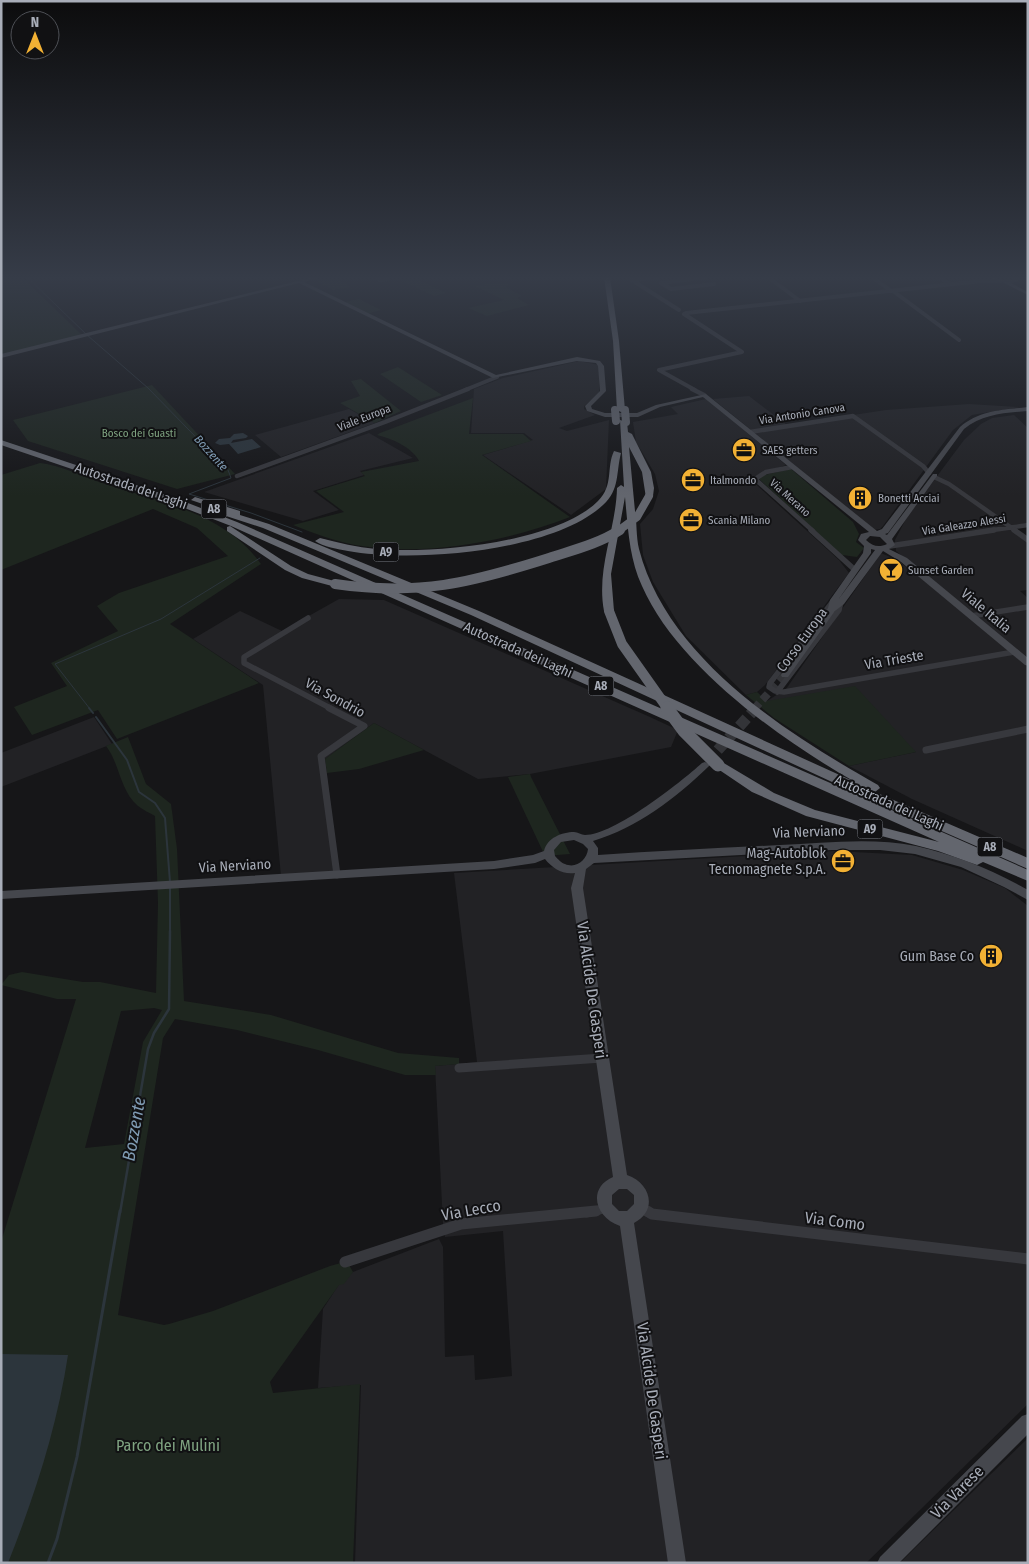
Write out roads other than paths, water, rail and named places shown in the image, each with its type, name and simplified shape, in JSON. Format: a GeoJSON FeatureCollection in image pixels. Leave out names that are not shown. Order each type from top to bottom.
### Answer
{"type":"FeatureCollection","features":[{"type":"Feature","properties":{"kind":"highway","name":"A9"},"geometry":{"type":"LineString","coordinates":[[611,350],[622,421],[635,551],[648,591],[673,630],[720,680],[782,731],[846,773],[953,831]]}},
{"type":"Feature","properties":{"kind":"highway","name":"A9"},"geometry":{"type":"LineString","coordinates":[[616,350],[621,391],[620,410]]}},
{"type":"Feature","properties":{"kind":"highway","name":"A9"},"geometry":{"type":"LineString","coordinates":[[119,477],[135,480],[334,545],[378,552],[426,552],[518,540],[553,530],[580,518],[600,503],[612,487],[622,421]]}},
{"type":"Feature","properties":{"kind":"highway","name":"A9"},"geometry":{"type":"LineString","coordinates":[[172,500],[226,527],[288,568],[305,576],[335,584],[364,588],[415,589],[446,586],[487,577],[580,548],[611,536],[628,526],[640,514],[650,486],[647,472],[631,445],[622,421]]}},
{"type":"Feature","properties":{"kind":"highway","name":"Autostrada dei Laghi"},"geometry":{"type":"LineString","coordinates":[[1,438],[266,526],[442,600],[1028,864]]}},
{"type":"Feature","properties":{"kind":"highway","name":"Autostrada dei Laghi"},"geometry":{"type":"LineString","coordinates":[[1,442],[172,500],[296,550],[1028,876]]}},
{"type":"Feature","properties":{"kind":"highway","name":"A9"},"geometry":{"type":"LineString","coordinates":[[617,453],[622,498],[607,568],[606,593],[609,611],[622,644],[684,731],[718,765],[767,795],[824,817],[970,857],[1028,882]]}},
{"type":"Feature","properties":{"kind":"street"},"geometry":{"type":"LineString","coordinates":[[1,356],[25,350]]}},
{"type":"Feature","properties":{"kind":"street"},"geometry":{"type":"LineString","coordinates":[[440,350],[497,378]]}},
{"type":"Feature","properties":{"kind":"street"},"geometry":{"type":"LineString","coordinates":[[739,350],[742,352],[660,370],[662,373],[704,396],[876,534],[887,545]]}},
{"type":"Feature","properties":{"kind":"street","name":"Viale Europa"},"geometry":{"type":"LineString","coordinates":[[237,476],[385,422],[497,378],[573,359],[594,360],[601,366],[603,392],[589,405],[588,408],[592,412],[605,415],[638,415],[658,406],[704,396]]}},
{"type":"Feature","properties":{"kind":"street","name":"Corso Europa"},"geometry":{"type":"LineString","coordinates":[[876,534],[885,531],[970,427],[978,420],[995,414],[1028,409]]}},
{"type":"Feature","properties":{"kind":"street","name":"Via Antonio Canova"},"geometry":{"type":"LineString","coordinates":[[749,432],[853,416],[924,466],[931,475],[949,484],[1028,540]]}},
{"type":"Feature","properties":{"kind":"street","name":"Via Merano"},"geometry":{"type":"LineString","coordinates":[[792,467],[776,469],[758,475],[755,479],[855,570]]}},
{"type":"Feature","properties":{"kind":"street","name":"Corso Europa"},"geometry":{"type":"LineString","coordinates":[[836,603],[887,545],[931,475]]}},
{"type":"Feature","properties":{"kind":"street"},"geometry":{"type":"LineString","coordinates":[[850,514],[866,535]]}},
{"type":"Feature","properties":{"kind":"street","name":"Via Galeazzo Alessi"},"geometry":{"type":"LineString","coordinates":[[887,545],[1028,526]]}},
{"type":"Feature","properties":{"kind":"street"},"geometry":{"type":"LineString","coordinates":[[876,534],[866,535],[862,540],[868,546],[887,545]]}},
{"type":"Feature","properties":{"kind":"street","name":"Viale Italia"},"geometry":{"type":"LineString","coordinates":[[887,545],[1028,663]]}},
{"type":"Feature","properties":{"kind":"street","name":"Corso Europa"},"geometry":{"type":"LineString","coordinates":[[836,603],[867,553],[868,546]]}},
{"type":"Feature","properties":{"kind":"street"},"geometry":{"type":"LineString","coordinates":[[842,558],[861,561]]}},
{"type":"Feature","properties":{"kind":"street"},"geometry":{"type":"LineString","coordinates":[[783,676],[836,603]]}},
{"type":"Feature","properties":{"kind":"street"},"geometry":{"type":"LineString","coordinates":[[971,616],[1028,607]]}},
{"type":"Feature","properties":{"kind":"street","name":"Via Sondrio"},"geometry":{"type":"LineString","coordinates":[[308,618],[244,657],[244,663],[364,726],[321,756],[337,875]]}},
{"type":"Feature","properties":{"kind":"street","name":"Via Trieste"},"geometry":{"type":"LineString","coordinates":[[777,692],[1014,652]]}},
{"type":"Feature","properties":{"kind":"street","name":"Corso Europa"},"geometry":{"type":"LineString","coordinates":[[783,676],[777,692],[769,687],[783,676]]}},
{"type":"Feature","properties":{"kind":"street"},"geometry":{"type":"LineString","coordinates":[[926,750],[1028,729]]}},
{"type":"Feature","properties":{"kind":"street"},"geometry":{"type":"LineString","coordinates":[[590,849],[568,836],[558,839],[551,845],[551,858],[565,869],[581,868],[588,864],[590,849],[602,835],[641,815],[671,795],[705,765]]}},
{"type":"Feature","properties":{"kind":"street","name":"Via Nerviano"},"geometry":{"type":"LineString","coordinates":[[590,849],[611,857],[832,846],[880,846],[915,850],[964,864],[1001,880],[1028,896]]}},
{"type":"Feature","properties":{"kind":"street","name":"Via Nerviano"},"geometry":{"type":"LineString","coordinates":[[1,895],[470,867],[551,858]]}},
{"type":"Feature","properties":{"kind":"street","name":"Via Alcide De Gasperi"},"geometry":{"type":"LineString","coordinates":[[581,868],[577,888],[621,1181]]}},
{"type":"Feature","properties":{"kind":"street","name":"Via Alcide De Gasperi"},"geometry":{"type":"LineString","coordinates":[[565,869],[577,888]]}},
{"type":"Feature","properties":{"kind":"street"},"geometry":{"type":"LineString","coordinates":[[459,1068],[602,1058]]}},
{"type":"Feature","properties":{"kind":"street"},"geometry":{"type":"LineString","coordinates":[[621,1181],[633,1185],[642,1198],[640,1208],[632,1217],[616,1217],[607,1208],[604,1198],[606,1191],[610,1185],[621,1181]]}},
{"type":"Feature","properties":{"kind":"street","name":"Via Lecco"},"geometry":{"type":"LineString","coordinates":[[345,1262],[461,1224],[593,1212],[607,1208]]}},
{"type":"Feature","properties":{"kind":"street","name":"Via Como"},"geometry":{"type":"LineString","coordinates":[[640,1208],[652,1214],[1028,1259]]}},
{"type":"Feature","properties":{"kind":"street","name":"Via Alcide De Gasperi"},"geometry":{"type":"LineString","coordinates":[[626,1218],[677,1563]]}},
{"type":"Feature","properties":{"kind":"street","name":"Via Varese"},"geometry":{"type":"LineString","coordinates":[[886,1563],[1028,1422]]}},
{"type":"Feature","properties":{"kind":"waterway","name":"Bozzente"},"geometry":{"type":"LineString","coordinates":[[104,350],[148,388],[228,470],[231,478],[189,494],[251,513],[302,532]]}},
{"type":"Feature","properties":{"kind":"waterway","name":"Bozzente"},"geometry":{"type":"LineString","coordinates":[[90,709],[55,664],[161,619],[260,558]]}},
{"type":"Feature","properties":{"kind":"waterway","name":"Bozzente"},"geometry":{"type":"LineString","coordinates":[[89,708],[93,713]]}},
{"type":"Feature","properties":{"kind":"waterway","name":"Bozzente"},"geometry":{"type":"LineString","coordinates":[[96,717],[127,760],[139,792],[155,803],[165,818],[170,882]]}},
{"type":"Feature","properties":{"kind":"waterway","name":"Bozzente"},"geometry":{"type":"LineString","coordinates":[[170,887],[170,931]]}},
{"type":"Feature","properties":{"kind":"waterway","name":"Bozzente"},"geometry":{"type":"LineString","coordinates":[[120,1213],[148,1049],[154,1033],[169,1009],[170,931]]}},
{"type":"Feature","properties":{"kind":"waterway","name":"Bozzente"},"geometry":{"type":"LineString","coordinates":[[48,1563],[57,1539],[77,1457],[120,1211]]}},
{"type":"Feature","properties":{"kind":"tunnel"},"geometry":{"type":"LineString","coordinates":[[754,709],[785,675]]}},
{"type":"Feature","properties":{"kind":"tunnel"},"geometry":{"type":"LineString","coordinates":[[707,762],[756,708]]}},
{"type":"Feature","properties":{"kind":"place","name":"SAES getters"},"geometry":{"type":"Point","coordinates":[744,450]}},
{"type":"Feature","properties":{"kind":"place","name":"Italmondo"},"geometry":{"type":"Point","coordinates":[693,480]}},
{"type":"Feature","properties":{"kind":"place","name":"Bonetti Acciai"},"geometry":{"type":"Point","coordinates":[860,498]}},
{"type":"Feature","properties":{"kind":"place","name":"Scania Milano"},"geometry":{"type":"Point","coordinates":[691,520]}},
{"type":"Feature","properties":{"kind":"place","name":"Sunset Garden"},"geometry":{"type":"Point","coordinates":[891,570]}},
{"type":"Feature","properties":{"kind":"place","name":"Mag-Autoblok Tecnomagnete S.p.A."},"geometry":{"type":"Point","coordinates":[843,861]}},
{"type":"Feature","properties":{"kind":"place","name":"Gum Base Co"},"geometry":{"type":"Point","coordinates":[991,956]}},
{"type":"Feature","properties":{"kind":"park label","name":"Bosco dei Guasti"},"geometry":{"type":"Point","coordinates":[139,433]}},
{"type":"Feature","properties":{"kind":"park label","name":"Parco dei Mulini"},"geometry":{"type":"Point","coordinates":[168,1445]}}]}
